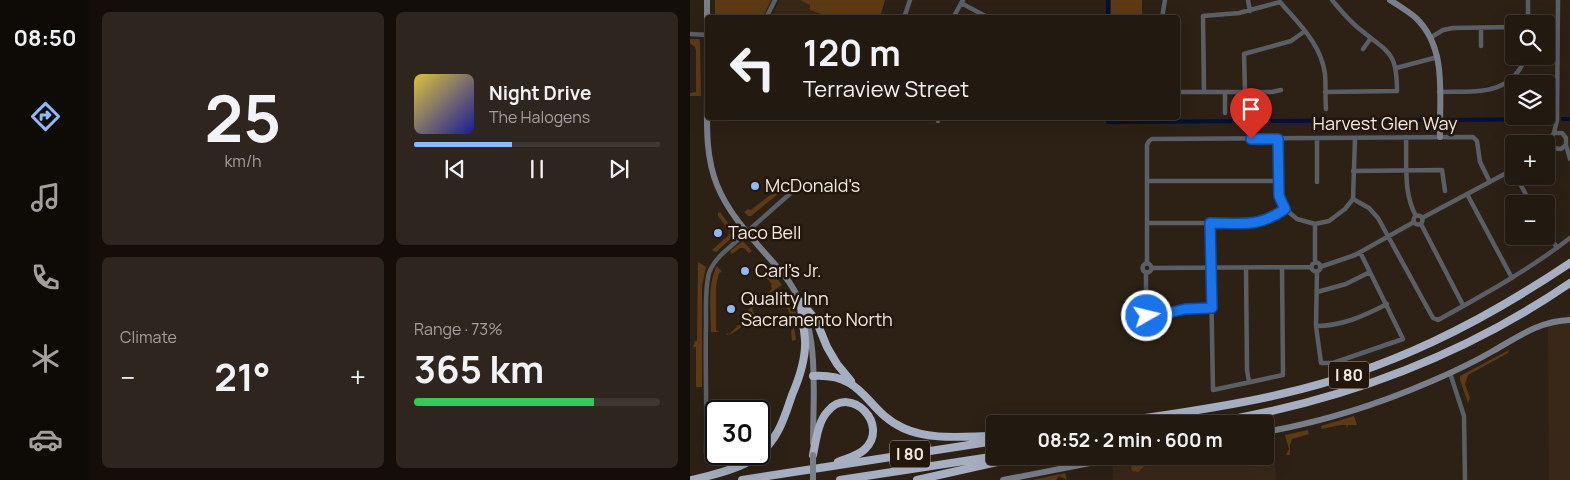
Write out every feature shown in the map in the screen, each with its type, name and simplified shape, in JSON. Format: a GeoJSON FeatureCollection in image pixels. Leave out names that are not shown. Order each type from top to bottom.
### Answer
{"type":"FeatureCollection","features":[{"type":"Feature","properties":{"kind":"highway","name":"I 80"},"geometry":{"type":"LineString","coordinates":[[1164,415],[1230,405],[1281,394],[1332,381],[1373,367],[1430,344],[1477,321],[1522,295],[1570,263]]}},
{"type":"Feature","properties":{"kind":"highway","name":"I 80"},"geometry":{"type":"LineString","coordinates":[[1255,415],[1316,401],[1412,368],[1464,345],[1504,324],[1570,283]]}},
{"type":"Feature","properties":{"kind":"highway"},"geometry":{"type":"LineString","coordinates":[[801,302],[816,320],[827,347],[837,364],[857,388],[900,427],[927,436],[986,436]]}},
{"type":"Feature","properties":{"kind":"highway"},"geometry":{"type":"LineString","coordinates":[[692,480],[741,467],[763,451],[776,435],[799,379],[803,360],[805,341],[801,319],[801,302]]}},
{"type":"Feature","properties":{"kind":"highway"},"geometry":{"type":"LineString","coordinates":[[813,376],[838,377],[848,381],[857,388]]}},
{"type":"Feature","properties":{"kind":"highway"},"geometry":{"type":"LineString","coordinates":[[813,455],[822,419],[832,407],[839,403],[855,404],[868,413],[874,430],[872,440],[867,448],[860,453],[825,467]]}},
{"type":"Feature","properties":{"kind":"highway","name":"I 80"},"geometry":{"type":"LineString","coordinates":[[742,480],[986,442]]}},
{"type":"Feature","properties":{"kind":"highway","name":"I 80"},"geometry":{"type":"LineString","coordinates":[[840,480],[986,458]]}},
{"type":"Feature","properties":{"kind":"highway"},"geometry":{"type":"LineString","coordinates":[[918,480],[986,465]]}},
{"type":"Feature","properties":{"kind":"highway"},"geometry":{"type":"LineString","coordinates":[[859,480],[909,470]]}},
{"type":"Feature","properties":{"kind":"street"},"geometry":{"type":"LineString","coordinates":[[707,0],[707,15]]}},
{"type":"Feature","properties":{"kind":"street"},"geometry":{"type":"LineString","coordinates":[[768,15],[775,0]]}},
{"type":"Feature","properties":{"kind":"street"},"geometry":{"type":"LineString","coordinates":[[905,15],[910,0]]}},
{"type":"Feature","properties":{"kind":"street"},"geometry":{"type":"LineString","coordinates":[[1163,15],[1166,0]]}},
{"type":"Feature","properties":{"kind":"street"},"geometry":{"type":"LineString","coordinates":[[1248,0],[1250,10]]}},
{"type":"Feature","properties":{"kind":"street"},"geometry":{"type":"LineString","coordinates":[[1325,92],[1397,91],[1396,68],[1388,51],[1354,25],[1332,0]]}},
{"type":"Feature","properties":{"kind":"street"},"geometry":{"type":"LineString","coordinates":[[1390,0],[1417,20],[1430,38],[1438,56],[1440,68],[1440,137]]}},
{"type":"Feature","properties":{"kind":"street"},"geometry":{"type":"LineString","coordinates":[[1528,0],[1528,15]]}},
{"type":"Feature","properties":{"kind":"street"},"geometry":{"type":"LineString","coordinates":[[1558,0],[1557,120],[1554,133],[1562,133]]}},
{"type":"Feature","properties":{"kind":"street"},"geometry":{"type":"LineString","coordinates":[[955,15],[962,2],[983,15]]}},
{"type":"Feature","properties":{"kind":"street"},"geometry":{"type":"LineString","coordinates":[[1204,92],[1203,16],[1250,10],[1280,2],[1305,31],[1322,59],[1325,74],[1326,109]]}},
{"type":"Feature","properties":{"kind":"street"},"geometry":{"type":"LineString","coordinates":[[1430,38],[1448,29],[1505,27]]}},
{"type":"Feature","properties":{"kind":"street"},"geometry":{"type":"LineString","coordinates":[[1481,28],[1481,46]]}},
{"type":"Feature","properties":{"kind":"street"},"geometry":{"type":"LineString","coordinates":[[1244,92],[1244,54],[1291,41],[1305,31]]}},
{"type":"Feature","properties":{"kind":"street"},"geometry":{"type":"LineString","coordinates":[[690,34],[705,34]]}},
{"type":"Feature","properties":{"kind":"street"},"geometry":{"type":"LineString","coordinates":[[1363,49],[1371,38]]}},
{"type":"Feature","properties":{"kind":"street"},"geometry":{"type":"LineString","coordinates":[[1396,68],[1438,56]]}},
{"type":"Feature","properties":{"kind":"street"},"geometry":{"type":"LineString","coordinates":[[1439,92],[1486,91],[1505,83]]}},
{"type":"Feature","properties":{"kind":"street"},"geometry":{"type":"LineString","coordinates":[[1180,92],[1272,92],[1281,90]]}},
{"type":"Feature","properties":{"kind":"street"},"geometry":{"type":"LineString","coordinates":[[1225,92],[1225,113]]}},
{"type":"Feature","properties":{"kind":"street"},"geometry":{"type":"LineString","coordinates":[[707,120],[708,148],[713,176],[726,204],[784,275],[801,302],[811,333],[813,351],[813,480]]}},
{"type":"Feature","properties":{"kind":"street"},"geometry":{"type":"LineString","coordinates":[[1557,120],[1566,138],[1570,159]]}},
{"type":"Feature","properties":{"kind":"street","name":"Harvest Glen Way"},"geometry":{"type":"LineString","coordinates":[[1148,181],[1147,145],[1149,141],[1155,139],[1473,137],[1476,139],[1480,162],[1490,182]]}},
{"type":"Feature","properties":{"kind":"street"},"geometry":{"type":"LineString","coordinates":[[1317,138],[1317,182]]}},
{"type":"Feature","properties":{"kind":"street"},"geometry":{"type":"LineString","coordinates":[[1278,139],[1277,181],[1279,196],[1285,209],[1297,219],[1315,224],[1329,221],[1346,209],[1353,199],[1355,138]]}},
{"type":"Feature","properties":{"kind":"street"},"geometry":{"type":"LineString","coordinates":[[1406,138],[1408,200],[1420,219],[1464,304]]}},
{"type":"Feature","properties":{"kind":"street"},"geometry":{"type":"LineString","coordinates":[[1566,145],[1557,149],[1570,159]]}},
{"type":"Feature","properties":{"kind":"street"},"geometry":{"type":"LineString","coordinates":[[1354,171],[1442,170],[1445,191]]}},
{"type":"Feature","properties":{"kind":"street"},"geometry":{"type":"LineString","coordinates":[[1146,272],[1149,272],[1152,268],[1311,267],[1314,271],[1360,252],[1414,222],[1414,219],[1420,219],[1505,174]]}},
{"type":"Feature","properties":{"kind":"street"},"geometry":{"type":"LineString","coordinates":[[1146,339],[1146,272],[1143,266],[1147,263],[1148,181],[1277,181]]}},
{"type":"Feature","properties":{"kind":"street"},"geometry":{"type":"LineString","coordinates":[[708,400],[706,369],[707,281],[714,262],[793,191]]}},
{"type":"Feature","properties":{"kind":"street"},"geometry":{"type":"LineString","coordinates":[[1467,194],[1512,278]]}},
{"type":"Feature","properties":{"kind":"street"},"geometry":{"type":"LineString","coordinates":[[1353,199],[1369,208],[1378,218],[1433,318],[1438,320],[1512,278],[1570,238]]}},
{"type":"Feature","properties":{"kind":"street"},"geometry":{"type":"LineString","coordinates":[[1147,223],[1255,223],[1276,216],[1285,209]]}},
{"type":"Feature","properties":{"kind":"street"},"geometry":{"type":"LineString","coordinates":[[1210,223],[1212,390],[1283,375],[1282,268]]}},
{"type":"Feature","properties":{"kind":"street"},"geometry":{"type":"LineString","coordinates":[[1311,267],[1315,262],[1315,224]]}},
{"type":"Feature","properties":{"kind":"street"},"geometry":{"type":"LineString","coordinates":[[1315,262],[1319,264],[1316,326],[1321,363],[1333,363],[1403,339],[1360,252]]}},
{"type":"Feature","properties":{"kind":"street"},"geometry":{"type":"LineString","coordinates":[[1147,263],[1152,268]]}},
{"type":"Feature","properties":{"kind":"street"},"geometry":{"type":"LineString","coordinates":[[1246,268],[1246,370],[1249,382]]}},
{"type":"Feature","properties":{"kind":"street"},"geometry":{"type":"LineString","coordinates":[[1317,292],[1346,284],[1370,272]]}},
{"type":"Feature","properties":{"kind":"street"},"geometry":{"type":"LineString","coordinates":[[1316,326],[1339,325],[1387,304]]}},
{"type":"Feature","properties":{"kind":"street"},"geometry":{"type":"LineString","coordinates":[[1147,316],[1156,316],[1185,309],[1212,308]]}},
{"type":"Feature","properties":{"kind":"street"},"geometry":{"type":"LineString","coordinates":[[1274,430],[1315,421],[1375,403],[1450,373],[1530,329],[1550,322],[1570,320]]}},
{"type":"Feature","properties":{"kind":"street"},"geometry":{"type":"LineString","coordinates":[[1450,373],[1464,416],[1465,480]]}},
{"type":"Feature","properties":{"kind":"street"},"geometry":{"type":"LineString","coordinates":[[1003,480],[1080,465]]}},
{"type":"Feature","properties":{"kind":"shaded area"},"geometry":{"type":"Polygon","coordinates":[[[715,0],[771,0],[764,15],[715,15],[715,0]]]}},
{"type":"Feature","properties":{"kind":"shaded area"},"geometry":{"type":"Polygon","coordinates":[[[780,0],[800,0],[811,5],[810,10],[824,15],[772,15],[780,0]]]}},
{"type":"Feature","properties":{"kind":"shaded area"},"geometry":{"type":"Polygon","coordinates":[[[800,0],[885,0],[881,15],[824,15],[810,10],[810,5],[800,0]]]}},
{"type":"Feature","properties":{"kind":"shaded area"},"geometry":{"type":"Polygon","coordinates":[[[1111,0],[1142,0],[1142,15],[1111,15],[1111,0]]]}},
{"type":"Feature","properties":{"kind":"shaded area"},"geometry":{"type":"Polygon","coordinates":[[[690,39],[699,39],[700,42],[701,96],[690,96],[690,93],[696,92],[696,51],[695,47],[690,43],[690,39]]]}},
{"type":"Feature","properties":{"kind":"shaded area"},"geometry":{"type":"Polygon","coordinates":[[[773,188],[778,194],[751,216],[744,212],[748,209],[751,210],[774,192],[773,188]]]}},
{"type":"Feature","properties":{"kind":"shaded area"},"geometry":{"type":"Polygon","coordinates":[[[720,212],[736,234],[716,252],[712,250],[730,232],[718,216],[720,212]]]}},
{"type":"Feature","properties":{"kind":"shaded area"},"geometry":{"type":"Polygon","coordinates":[[[743,241],[752,251],[749,253],[744,248],[740,248],[732,254],[730,251],[743,241]]]}},
{"type":"Feature","properties":{"kind":"shaded area"},"geometry":{"type":"Polygon","coordinates":[[[698,262],[706,267],[702,286],[702,387],[696,387],[696,347],[693,347],[695,341],[697,341],[698,262]]]}},
{"type":"Feature","properties":{"kind":"shaded area"},"geometry":{"type":"Polygon","coordinates":[[[717,266],[722,272],[719,273],[716,286],[716,330],[719,332],[711,332],[711,289],[717,266]]]}},
{"type":"Feature","properties":{"kind":"shaded area"},"geometry":{"type":"Polygon","coordinates":[[[770,269],[782,285],[767,295],[769,298],[766,300],[764,298],[752,309],[755,315],[731,334],[727,335],[726,333],[729,334],[746,317],[751,316],[748,310],[754,305],[752,303],[755,304],[760,299],[760,296],[763,297],[772,289],[772,284],[762,275],[770,269]]]}},
{"type":"Feature","properties":{"kind":"shaded area"},"geometry":{"type":"Polygon","coordinates":[[[788,293],[796,313],[792,315],[796,340],[792,341],[791,331],[793,329],[783,297],[788,293]]]}},
{"type":"Feature","properties":{"kind":"shaded area"},"geometry":{"type":"Polygon","coordinates":[[[1570,314],[1570,480],[1549,480],[1548,327],[1570,314]]]}},
{"type":"Feature","properties":{"kind":"shaded area"},"geometry":{"type":"Polygon","coordinates":[[[1509,350],[1508,353],[1468,375],[1465,384],[1470,398],[1468,403],[1460,376],[1509,350]]]}},
{"type":"Feature","properties":{"kind":"shaded area"},"geometry":{"type":"Polygon","coordinates":[[[1354,416],[1357,425],[1348,425],[1347,428],[1346,425],[1341,425],[1322,429],[1321,426],[1354,416]]]}},
{"type":"Feature","properties":{"kind":"shaded area"},"geometry":{"type":"Polygon","coordinates":[[[1308,430],[1309,434],[1292,439],[1290,455],[1286,455],[1289,449],[1285,435],[1308,430]]]}},
{"type":"Feature","properties":{"kind":"shaded area"},"geometry":{"type":"Polygon","coordinates":[[[1274,448],[1276,480],[1114,480],[1112,465],[1274,465],[1274,448]]]}},
{"type":"Feature","properties":{"kind":"shaded area"},"geometry":{"type":"Polygon","coordinates":[[[1131,465],[1146,465],[1138,472],[1132,471],[1131,465]]]}},
{"type":"Feature","properties":{"kind":"shaded area"},"geometry":{"type":"Polygon","coordinates":[[[1065,473],[1067,480],[1059,476],[1056,480],[1032,480],[1065,473]]]}},
{"type":"Feature","properties":{"kind":"waterway"},"geometry":{"type":"LineString","coordinates":[[1108,0],[1108,15]]}},
{"type":"Feature","properties":{"kind":"waterway"},"geometry":{"type":"LineString","coordinates":[[1445,120],[1505,119]]}},
{"type":"Feature","properties":{"kind":"waterway"},"geometry":{"type":"LineString","coordinates":[[1563,119],[1570,119]]}},
{"type":"Feature","properties":{"kind":"waterway"},"geometry":{"type":"LineString","coordinates":[[1108,120],[1108,122],[1436,120]]}},
{"type":"Feature","properties":{"kind":"place","name":"McDonald's"},"geometry":{"type":"Point","coordinates":[755,186]}},
{"type":"Feature","properties":{"kind":"place","name":"Taco Bell"},"geometry":{"type":"Point","coordinates":[718,233]}},
{"type":"Feature","properties":{"kind":"place","name":"Carl's Jr."},"geometry":{"type":"Point","coordinates":[745,271]}},
{"type":"Feature","properties":{"kind":"place","name":"Quality Inn Sacramento North"},"geometry":{"type":"Point","coordinates":[731,309]}},
{"type":"Feature","properties":{"kind":"route"},"geometry":{"type":"LineString","coordinates":[[1147,316],[1156,316],[1185,309],[1212,308],[1210,223],[1262,222],[1269,220],[1285,209],[1279,196],[1277,181],[1278,139],[1251,139]]}}]}
